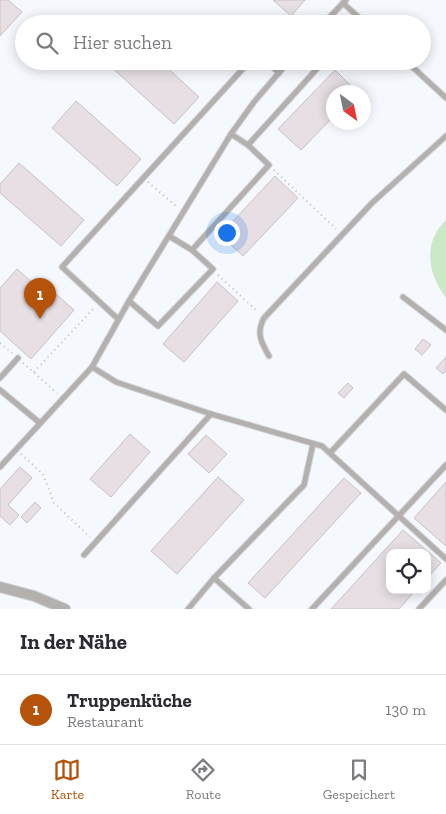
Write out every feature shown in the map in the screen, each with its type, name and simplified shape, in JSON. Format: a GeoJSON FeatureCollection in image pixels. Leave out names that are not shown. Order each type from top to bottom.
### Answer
{"type":"FeatureCollection","features":[{"type":"Feature","properties":{"kind":"street"},"geometry":{"type":"LineString","coordinates":[[0,587],[21,592],[49,606],[65,609]]}},
{"type":"Feature","properties":{"kind":"lane"},"geometry":{"type":"LineString","coordinates":[[331,15],[344,1],[357,15]]}},
{"type":"Feature","properties":{"kind":"lane"},"geometry":{"type":"LineString","coordinates":[[118,319],[62,267],[242,70]]}},
{"type":"Feature","properties":{"kind":"lane"},"geometry":{"type":"LineString","coordinates":[[275,70],[278,73]]}},
{"type":"Feature","properties":{"kind":"lane"},"geometry":{"type":"LineString","coordinates":[[0,467],[92,366],[118,319],[231,134],[281,70]]}},
{"type":"Feature","properties":{"kind":"lane"},"geometry":{"type":"LineString","coordinates":[[248,145],[316,70]]}},
{"type":"Feature","properties":{"kind":"lane"},"geometry":{"type":"LineString","coordinates":[[416,70],[446,98]]}},
{"type":"Feature","properties":{"kind":"lane"},"geometry":{"type":"LineString","coordinates":[[192,250],[269,165],[248,145],[231,134]]}},
{"type":"Feature","properties":{"kind":"lane"},"geometry":{"type":"LineString","coordinates":[[270,356],[259,336],[259,326],[264,318],[383,193],[446,136]]}},
{"type":"Feature","properties":{"kind":"lane"},"geometry":{"type":"LineString","coordinates":[[129,301],[158,326],[212,270],[192,250],[169,236]]}},
{"type":"Feature","properties":{"kind":"lane"},"geometry":{"type":"LineString","coordinates":[[403,297],[446,330]]}},
{"type":"Feature","properties":{"kind":"lane"},"geometry":{"type":"LineString","coordinates":[[0,378],[18,358]]}},
{"type":"Feature","properties":{"kind":"lane"},"geometry":{"type":"LineString","coordinates":[[92,366],[116,382],[211,414],[322,446],[446,559]]}},
{"type":"Feature","properties":{"kind":"lane"},"geometry":{"type":"LineString","coordinates":[[330,453],[404,374],[446,410]]}},
{"type":"Feature","properties":{"kind":"lane"},"geometry":{"type":"LineString","coordinates":[[0,390],[40,423]]}},
{"type":"Feature","properties":{"kind":"lane"},"geometry":{"type":"LineString","coordinates":[[84,555],[211,414]]}},
{"type":"Feature","properties":{"kind":"lane"},"geometry":{"type":"LineString","coordinates":[[188,609],[214,578],[304,485],[312,444]]}},
{"type":"Feature","properties":{"kind":"lane"},"geometry":{"type":"LineString","coordinates":[[312,609],[446,465]]}},
{"type":"Feature","properties":{"kind":"lane"},"geometry":{"type":"LineString","coordinates":[[214,578],[248,609]]}},
{"type":"Feature","properties":{"kind":"lane"},"geometry":{"type":"LineString","coordinates":[[419,609],[446,580]]}},
{"type":"Feature","properties":{"kind":"path"},"geometry":{"type":"LineString","coordinates":[[269,165],[342,235]]}},
{"type":"Feature","properties":{"kind":"path"},"geometry":{"type":"LineString","coordinates":[[143,177],[170,203],[184,212]]}},
{"type":"Feature","properties":{"kind":"path"},"geometry":{"type":"LineString","coordinates":[[212,270],[264,318]]}},
{"type":"Feature","properties":{"kind":"path"},"geometry":{"type":"LineString","coordinates":[[34,372],[100,301]]}},
{"type":"Feature","properties":{"kind":"path"},"geometry":{"type":"LineString","coordinates":[[0,343],[63,398]]}},
{"type":"Feature","properties":{"kind":"path"},"geometry":{"type":"LineString","coordinates":[[16,449],[43,474],[54,503],[96,542]]}},
{"type":"Feature","properties":{"kind":"green space"},"geometry":{"type":"Polygon","coordinates":[[[446,220],[446,298],[435,279],[430,259],[433,239],[438,229],[446,220]]]}},
{"type":"Feature","properties":{"kind":"building"},"geometry":{"type":"Polygon","coordinates":[[[0,0],[8,0],[22,12],[19,15],[15,15],[15,20],[0,36],[0,0]]]}},
{"type":"Feature","properties":{"kind":"building"},"geometry":{"type":"Polygon","coordinates":[[[273,0],[305,0],[290,15],[273,0]]]}},
{"type":"Feature","properties":{"kind":"building"},"geometry":{"type":"Polygon","coordinates":[[[115,70],[170,70],[199,97],[174,124],[115,70]]]}},
{"type":"Feature","properties":{"kind":"building"},"geometry":{"type":"Polygon","coordinates":[[[335,70],[350,85],[326,85],[326,124],[301,150],[278,129],[335,70]]]}},
{"type":"Feature","properties":{"kind":"building"},"geometry":{"type":"Polygon","coordinates":[[[76,101],[141,159],[117,186],[52,128],[76,101]]]}},
{"type":"Feature","properties":{"kind":"building"},"geometry":{"type":"Polygon","coordinates":[[[19,163],[84,220],[61,246],[0,193],[0,184],[19,163]]]}},
{"type":"Feature","properties":{"kind":"building"},"geometry":{"type":"Polygon","coordinates":[[[275,176],[298,198],[243,256],[220,235],[275,176]]]}},
{"type":"Feature","properties":{"kind":"building"},"geometry":{"type":"Polygon","coordinates":[[[17,269],[35,285],[40,280],[74,310],[31,359],[0,331],[0,288],[17,269]]]}},
{"type":"Feature","properties":{"kind":"building"},"geometry":{"type":"Polygon","coordinates":[[[217,282],[238,301],[184,362],[163,344],[217,282]]]}},
{"type":"Feature","properties":{"kind":"building"},"geometry":{"type":"Polygon","coordinates":[[[423,339],[431,345],[422,355],[415,349],[423,339]]]}},
{"type":"Feature","properties":{"kind":"building"},"geometry":{"type":"Polygon","coordinates":[[[446,357],[446,371],[443,374],[436,368],[446,357]]]}},
{"type":"Feature","properties":{"kind":"building"},"geometry":{"type":"Polygon","coordinates":[[[348,383],[353,388],[344,398],[338,393],[348,383]]]}},
{"type":"Feature","properties":{"kind":"building"},"geometry":{"type":"Polygon","coordinates":[[[130,434],[150,452],[111,497],[90,479],[130,434]]]}},
{"type":"Feature","properties":{"kind":"building"},"geometry":{"type":"Polygon","coordinates":[[[206,435],[227,454],[209,473],[188,454],[206,435]]]}},
{"type":"Feature","properties":{"kind":"building"},"geometry":{"type":"Polygon","coordinates":[[[20,467],[32,478],[8,505],[19,515],[10,525],[0,516],[0,489],[20,467]]]}},
{"type":"Feature","properties":{"kind":"building"},"geometry":{"type":"Polygon","coordinates":[[[218,477],[244,500],[177,574],[151,551],[218,477]]]}},
{"type":"Feature","properties":{"kind":"building"},"geometry":{"type":"Polygon","coordinates":[[[344,478],[361,493],[265,598],[248,583],[344,478]]]}},
{"type":"Feature","properties":{"kind":"building"},"geometry":{"type":"Polygon","coordinates":[[[446,482],[446,546],[414,518],[446,482]]]}},
{"type":"Feature","properties":{"kind":"building"},"geometry":{"type":"Polygon","coordinates":[[[35,502],[41,508],[27,523],[21,517],[35,502]]]}},
{"type":"Feature","properties":{"kind":"building"},"geometry":{"type":"Polygon","coordinates":[[[403,530],[425,549],[386,549],[386,594],[412,594],[399,609],[331,609],[403,530]]]}},
{"type":"Feature","properties":{"kind":"building"},"geometry":{"type":"Polygon","coordinates":[[[431,554],[441,563],[431,574],[431,554]]]}},
{"type":"Feature","properties":{"kind":"place","name":"Truppenküche"},"geometry":{"type":"Point","coordinates":[40,319]}}]}
